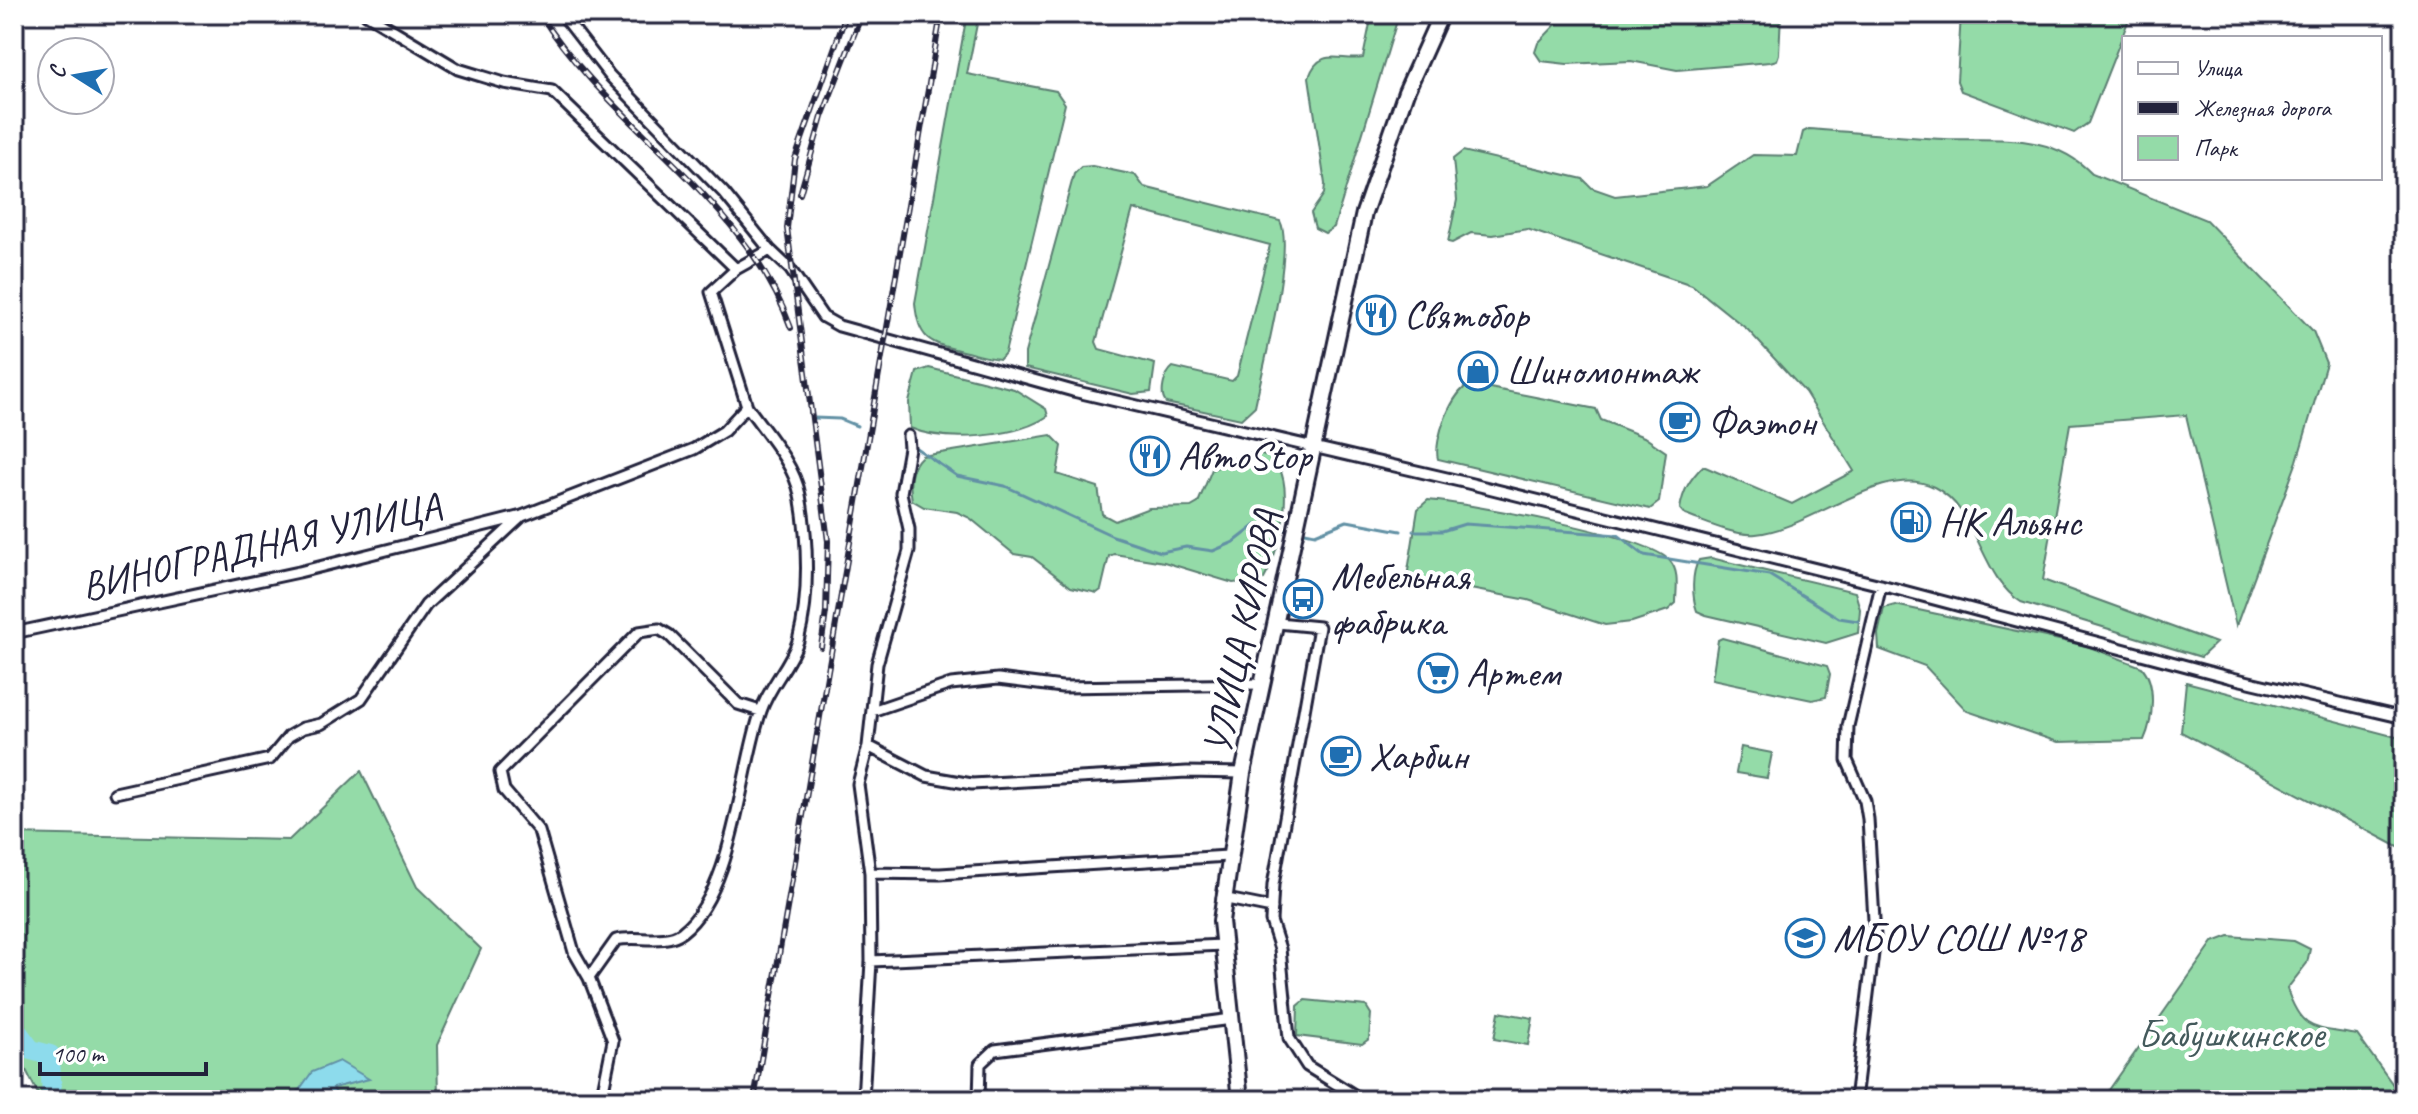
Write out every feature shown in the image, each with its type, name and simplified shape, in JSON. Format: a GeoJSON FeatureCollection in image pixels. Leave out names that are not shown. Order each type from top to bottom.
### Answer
{"type":"FeatureCollection","features":[{"type":"Feature","properties":{"kind":"main road","name":"УЛИЦА КИРОВА"},"geometry":{"type":"LineString","coordinates":[[1240,1100],[1223,945],[1222,898],[1243,773],[1278,623],[1364,213],[1406,92],[1441,14]]}},
{"type":"Feature","properties":{"kind":"street"},"geometry":{"type":"LineString","coordinates":[[366,14],[458,69],[504,83],[552,91],[736,269]]}},
{"type":"Feature","properties":{"kind":"street"},"geometry":{"type":"LineString","coordinates":[[562,14],[610,76],[724,193],[770,250],[790,269],[823,317],[839,326],[1010,375],[1881,585],[2228,677],[2404,718]]}},
{"type":"Feature","properties":{"kind":"street"},"geometry":{"type":"LineString","coordinates":[[589,978],[616,940],[664,938],[681,933],[710,896],[736,813],[760,711],[797,643],[805,597],[799,492],[783,459],[747,406],[711,292],[736,269],[770,250]]}},
{"type":"Feature","properties":{"kind":"street","name":"ВИНОГРАДНАЯ УЛИЦА"},"geometry":{"type":"LineString","coordinates":[[14,633],[299,572],[522,516],[694,449],[724,431],[747,406]]}},
{"type":"Feature","properties":{"kind":"street"},"geometry":{"type":"LineString","coordinates":[[863,1100],[871,961],[870,873],[858,784],[868,746],[877,664],[909,551],[909,529],[901,493],[909,448],[908,436]]}},
{"type":"Feature","properties":{"kind":"street","name":"ВИНОГРАДНАЯ УЛИЦА"},"geometry":{"type":"LineString","coordinates":[[115,793],[270,759],[289,736],[321,724],[361,699],[426,605],[522,516]]}},
{"type":"Feature","properties":{"kind":"street"},"geometry":{"type":"LineString","coordinates":[[1855,1100],[1875,937],[1868,819],[1846,750],[1848,726],[1881,585]]}},
{"type":"Feature","properties":{"kind":"street"},"geometry":{"type":"LineString","coordinates":[[1278,623],[1319,627],[1272,908],[1289,1038],[1307,1066],[1362,1100]]}},
{"type":"Feature","properties":{"kind":"street"},"geometry":{"type":"LineString","coordinates":[[601,1100],[613,1041],[589,978],[574,952],[539,831],[504,790],[500,772],[639,632],[650,628],[669,635],[738,704],[760,711]]}},
{"type":"Feature","properties":{"kind":"street"},"geometry":{"type":"LineString","coordinates":[[872,711],[951,684],[998,679],[1062,687],[1263,684]]}},
{"type":"Feature","properties":{"kind":"street"},"geometry":{"type":"LineString","coordinates":[[868,746],[926,776],[972,784],[1187,772],[1243,773]]}},
{"type":"Feature","properties":{"kind":"street"},"geometry":{"type":"LineString","coordinates":[[870,873],[940,874],[1228,856]]}},
{"type":"Feature","properties":{"kind":"street"},"geometry":{"type":"LineString","coordinates":[[1222,898],[1272,908]]}},
{"type":"Feature","properties":{"kind":"street"},"geometry":{"type":"LineString","coordinates":[[871,961],[1223,945]]}},
{"type":"Feature","properties":{"kind":"street"},"geometry":{"type":"LineString","coordinates":[[979,1100],[980,1064],[995,1050],[1232,1019]]}},
{"type":"Feature","properties":{"kind":"green space"},"geometry":{"type":"Polygon","coordinates":[[[967,14],[979,14],[967,74],[1056,91],[1065,104],[1005,353],[1000,359],[933,342],[922,332],[915,303],[967,14]]]}},
{"type":"Feature","properties":{"kind":"green space"},"geometry":{"type":"Polygon","coordinates":[[[1372,14],[1399,14],[1334,227],[1325,233],[1315,228],[1311,213],[1324,194],[1325,184],[1309,77],[1314,67],[1325,58],[1363,58],[1372,14]]]}},
{"type":"Feature","properties":{"kind":"green space"},"geometry":{"type":"Polygon","coordinates":[[[1566,14],[1781,14],[1779,54],[1777,60],[1770,62],[1677,70],[1631,61],[1567,64],[1541,61],[1535,52],[1538,43],[1566,14]]]}},
{"type":"Feature","properties":{"kind":"green space"},"geometry":{"type":"Polygon","coordinates":[[[1961,14],[2131,14],[2088,123],[2074,133],[1961,91],[1957,81],[1961,14]]]}},
{"type":"Feature","properties":{"kind":"green space"},"geometry":{"type":"Polygon","coordinates":[[[1809,129],[2023,141],[2059,151],[2092,174],[2206,220],[2313,331],[2326,363],[2297,461],[2236,626],[2186,415],[2070,424],[2043,580],[2216,643],[2201,657],[2021,602],[1996,577],[1961,511],[1949,497],[1934,487],[1914,482],[1892,483],[1846,499],[1777,530],[1756,534],[1729,531],[1685,515],[1680,509],[1683,496],[1703,466],[1792,504],[1854,471],[1805,392],[1748,330],[1692,285],[1527,229],[1493,235],[1471,233],[1448,242],[1457,200],[1453,159],[1463,151],[1583,179],[1592,188],[1615,196],[1707,186],[1753,155],[1797,156],[1803,132],[1809,129]]]}},
{"type":"Feature","properties":{"kind":"green space"},"geometry":{"type":"Polygon","coordinates":[[[1092,166],[1135,175],[1144,187],[1280,221],[1284,235],[1276,310],[1255,406],[1241,419],[1166,403],[1164,385],[1173,367],[1232,381],[1237,376],[1270,245],[1133,209],[1096,342],[1099,349],[1155,364],[1151,392],[1133,394],[1025,368],[1025,353],[1074,174],[1081,167],[1092,166]]]}},
{"type":"Feature","properties":{"kind":"green space"},"geometry":{"type":"Polygon","coordinates":[[[929,368],[1014,389],[1046,409],[1048,416],[1018,429],[980,436],[942,436],[910,428],[909,402],[917,372],[929,368]]]}},
{"type":"Feature","properties":{"kind":"green space"},"geometry":{"type":"Polygon","coordinates":[[[1470,384],[1596,409],[1601,420],[1644,437],[1666,452],[1659,502],[1650,509],[1438,459],[1438,440],[1445,417],[1457,396],[1470,384]]]}},
{"type":"Feature","properties":{"kind":"green space"},"geometry":{"type":"Polygon","coordinates":[[[1051,435],[1062,446],[1057,474],[1098,487],[1102,514],[1115,521],[1149,508],[1191,507],[1198,503],[1212,469],[1247,454],[1269,457],[1279,468],[1285,505],[1277,547],[1264,579],[1233,583],[1164,562],[1114,554],[1109,556],[1101,590],[1097,593],[1071,587],[1032,557],[1014,554],[970,518],[957,512],[924,507],[912,500],[911,476],[922,456],[1051,435]]]}},
{"type":"Feature","properties":{"kind":"green space"},"geometry":{"type":"Polygon","coordinates":[[[1428,500],[1556,522],[1654,551],[1670,561],[1675,570],[1676,603],[1668,610],[1632,622],[1605,625],[1528,600],[1413,578],[1408,571],[1418,509],[1428,500]]]}},
{"type":"Feature","properties":{"kind":"green space"},"geometry":{"type":"Polygon","coordinates":[[[1711,558],[1855,592],[1860,609],[1858,633],[1826,643],[1697,611],[1693,592],[1695,571],[1699,560],[1711,558]]]}},
{"type":"Feature","properties":{"kind":"green space"},"geometry":{"type":"Polygon","coordinates":[[[1895,605],[2087,646],[2142,667],[2152,692],[2150,723],[2144,740],[2058,742],[1967,711],[1925,666],[1879,649],[1878,634],[1884,608],[1895,605]]]}},
{"type":"Feature","properties":{"kind":"green space"},"geometry":{"type":"Polygon","coordinates":[[[1722,638],[1827,666],[1830,674],[1826,697],[1812,700],[1712,679],[1718,640],[1722,638]]]}},
{"type":"Feature","properties":{"kind":"green space"},"geometry":{"type":"Polygon","coordinates":[[[2186,682],[2404,739],[2404,850],[2181,732],[2186,682]]]}},
{"type":"Feature","properties":{"kind":"green space"},"geometry":{"type":"Polygon","coordinates":[[[1741,747],[1772,753],[1767,778],[1736,773],[1741,747]]]}},
{"type":"Feature","properties":{"kind":"green space"},"geometry":{"type":"Polygon","coordinates":[[[361,771],[417,887],[481,949],[437,1045],[438,1100],[41,1100],[22,1062],[14,1014],[14,834],[289,840],[361,771]]]}},
{"type":"Feature","properties":{"kind":"green space","name":"Бабушкинское"},"geometry":{"type":"Polygon","coordinates":[[[2229,936],[2294,941],[2310,949],[2307,963],[2287,989],[2298,1014],[2320,1029],[2357,1035],[2404,1100],[2102,1100],[2213,942],[2229,936]]]}},
{"type":"Feature","properties":{"kind":"green space"},"geometry":{"type":"Polygon","coordinates":[[[1305,1000],[1366,1006],[1371,1014],[1369,1039],[1362,1044],[1297,1036],[1298,1006],[1305,1000]]]}},
{"type":"Feature","properties":{"kind":"green space"},"geometry":{"type":"Polygon","coordinates":[[[1499,1012],[1533,1018],[1528,1045],[1494,1039],[1499,1012]]]}},
{"type":"Feature","properties":{"kind":"water"},"geometry":{"type":"Polygon","coordinates":[[[339,1061],[369,1079],[333,1088],[340,1100],[292,1100],[312,1072],[339,1061]]]}},
{"type":"Feature","properties":{"kind":"waterway"},"geometry":{"type":"LineString","coordinates":[[814,418],[840,419],[857,426]]}},
{"type":"Feature","properties":{"kind":"waterway"},"geometry":{"type":"LineString","coordinates":[[916,448],[957,476],[1005,486],[1113,536],[1161,552],[1186,547],[1213,551],[1234,542],[1256,525],[1292,530]]}},
{"type":"Feature","properties":{"kind":"waterway"},"geometry":{"type":"LineString","coordinates":[[1300,531],[1315,534],[1347,521],[1401,531]]}},
{"type":"Feature","properties":{"kind":"waterway"},"geometry":{"type":"LineString","coordinates":[[1413,531],[1442,531],[1465,524],[1618,535],[1644,555],[1769,575],[1839,618],[1858,621]]}},
{"type":"Feature","properties":{"kind":"waterway"},"geometry":{"type":"LineString","coordinates":[[14,1027],[31,1050],[50,1055],[52,1100]]}},
{"type":"Feature","properties":{"kind":"railway"},"geometry":{"type":"LineString","coordinates":[[540,14],[603,93],[710,201],[742,240],[770,282],[791,328]]}},
{"type":"Feature","properties":{"kind":"railway"},"geometry":{"type":"LineString","coordinates":[[800,194],[822,117],[862,14]]}},
{"type":"Feature","properties":{"kind":"railway"},"geometry":{"type":"LineString","coordinates":[[754,1100],[941,14]]}},
{"type":"Feature","properties":{"kind":"railway"},"geometry":{"type":"LineString","coordinates":[[821,647],[826,612],[828,541],[787,228],[795,159],[846,15]]}},
{"type":"Feature","properties":{"kind":"place","name":"Святобор"},"geometry":{"type":"Point","coordinates":[1376,315]}},
{"type":"Feature","properties":{"kind":"place","name":"Шиномонтаж"},"geometry":{"type":"Point","coordinates":[1478,371]}},
{"type":"Feature","properties":{"kind":"place","name":"Фаэтон"},"geometry":{"type":"Point","coordinates":[1680,422]}},
{"type":"Feature","properties":{"kind":"place","name":"АвтоStop"},"geometry":{"type":"Point","coordinates":[1150,456]}},
{"type":"Feature","properties":{"kind":"place","name":"НК Альянс"},"geometry":{"type":"Point","coordinates":[1911,522]}},
{"type":"Feature","properties":{"kind":"place","name":"Мебельная фабрика"},"geometry":{"type":"Point","coordinates":[1303,599]}},
{"type":"Feature","properties":{"kind":"place","name":"Артем"},"geometry":{"type":"Point","coordinates":[1438,673]}},
{"type":"Feature","properties":{"kind":"place","name":"Харбин"},"geometry":{"type":"Point","coordinates":[1341,756]}},
{"type":"Feature","properties":{"kind":"place","name":"МБОУ СОШ №18"},"geometry":{"type":"Point","coordinates":[1805,938]}}]}
